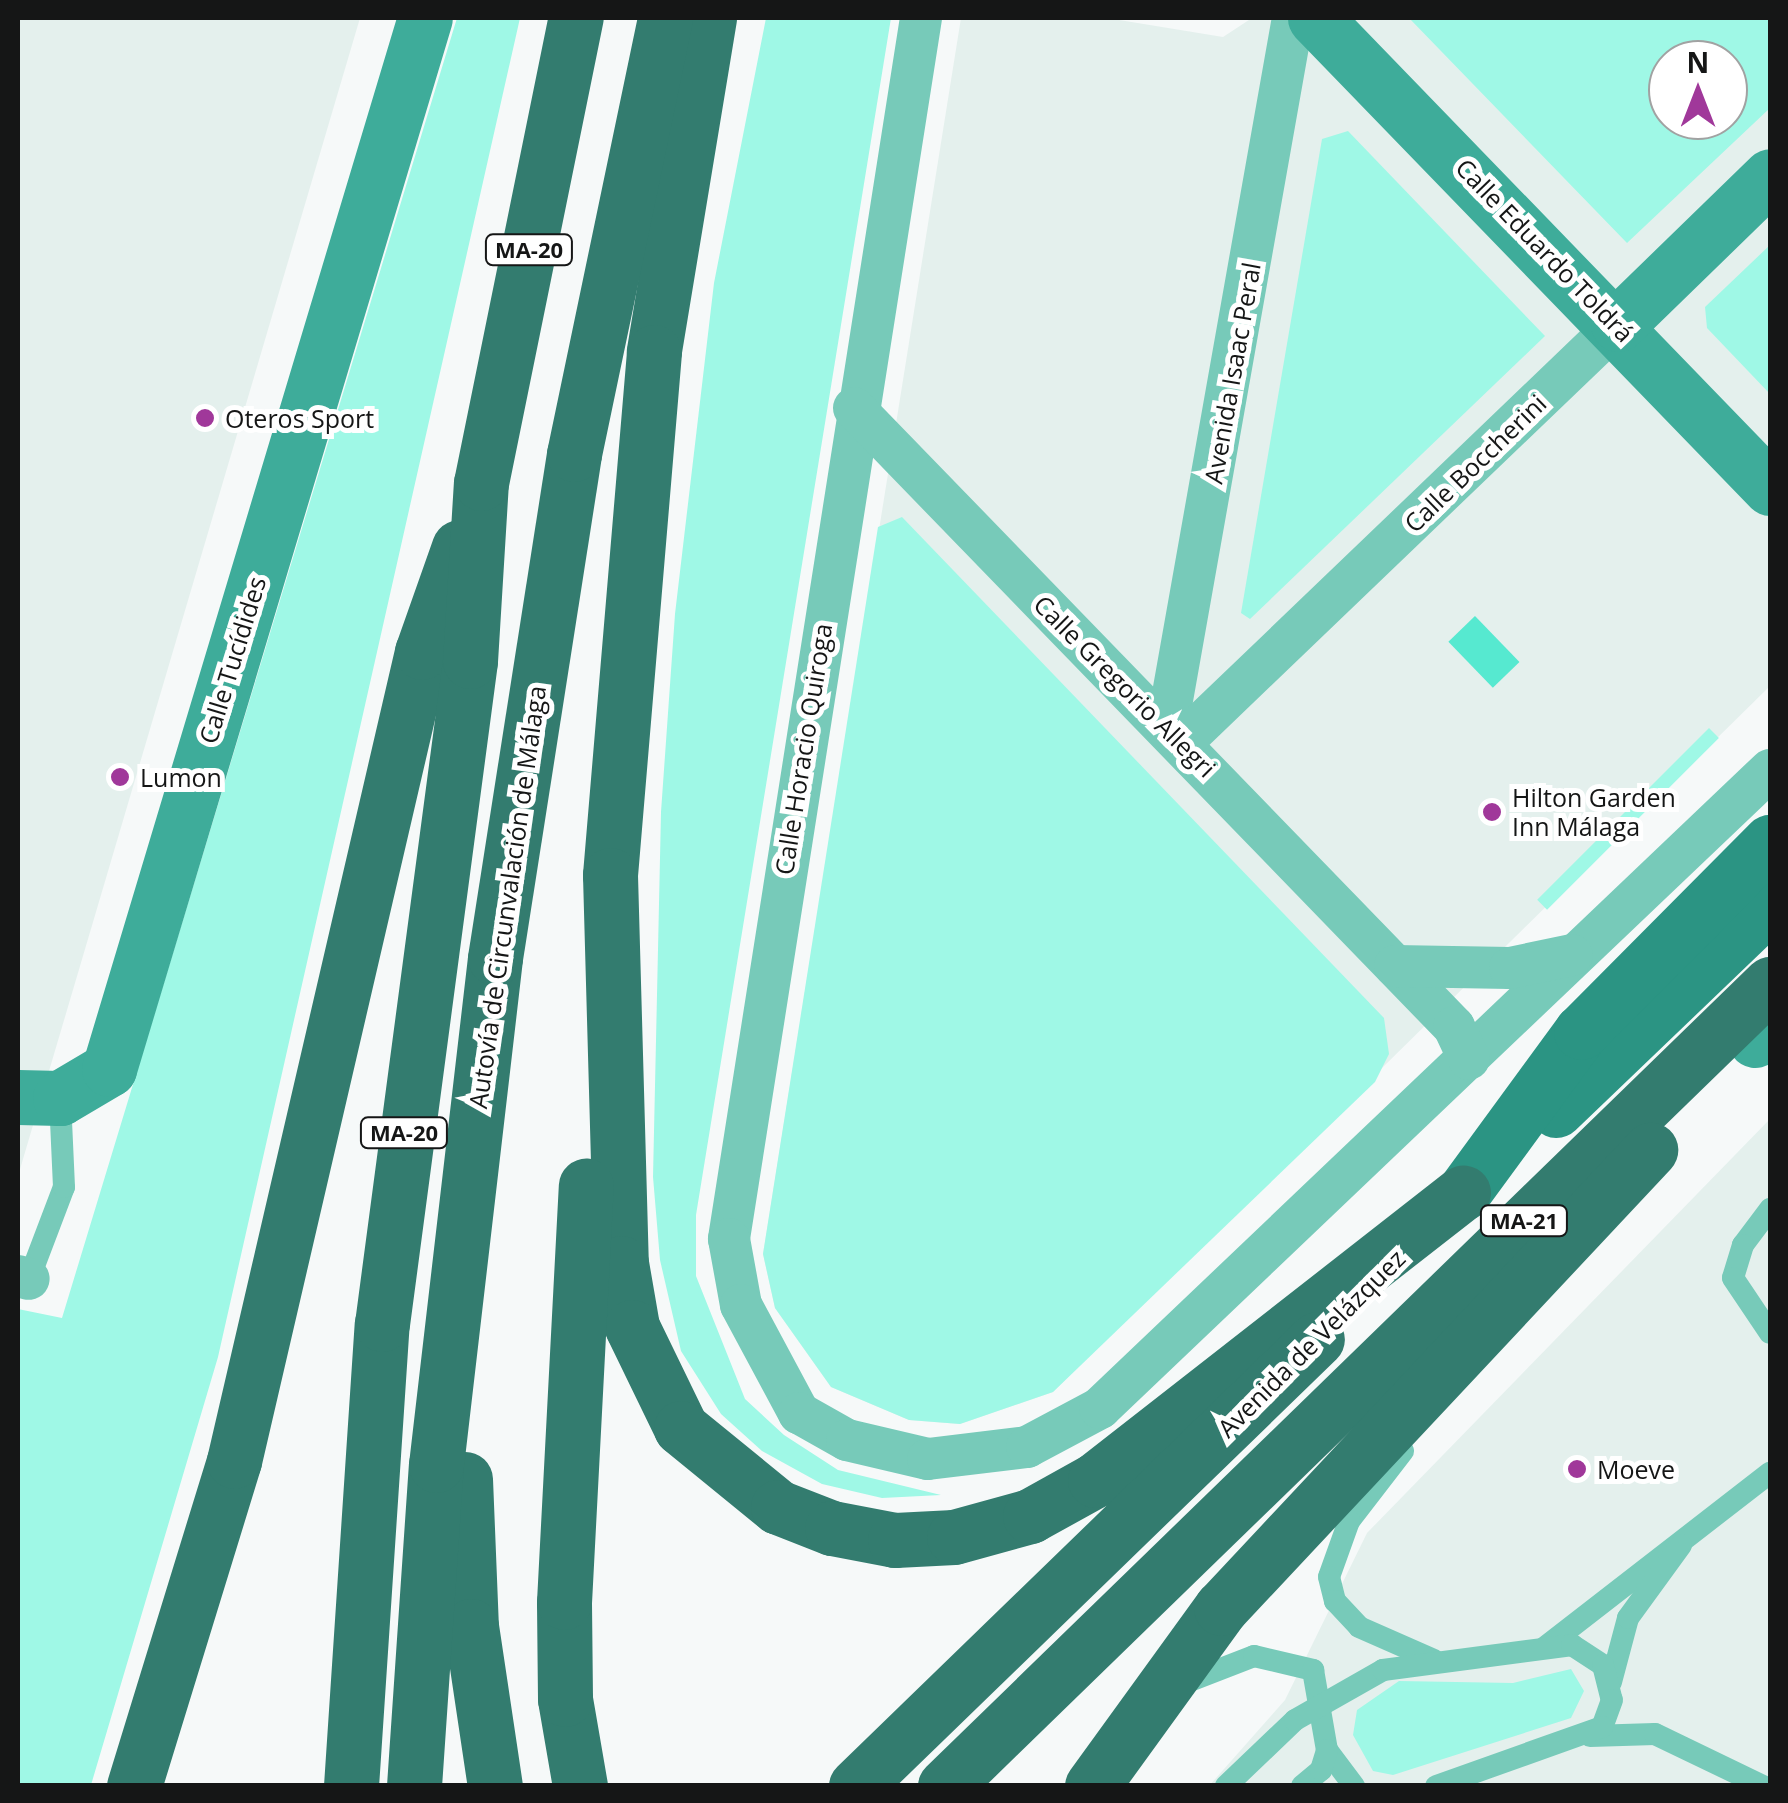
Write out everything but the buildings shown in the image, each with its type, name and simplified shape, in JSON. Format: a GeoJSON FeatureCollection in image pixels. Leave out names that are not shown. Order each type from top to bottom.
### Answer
{"type":"FeatureCollection","features":[{"type":"Feature","properties":{"kind":"highway","name":"MA-20"},"geometry":{"type":"LineString","coordinates":[[351,1786],[382,1324],[470,661],[481,483],[576,18]]}},
{"type":"Feature","properties":{"kind":"highway","name":"Autovía de Circunvalación de Málaga"},"geometry":{"type":"LineString","coordinates":[[414,1786],[449,1357],[530,718],[665,18]]}},
{"type":"Feature","properties":{"kind":"highway"},"geometry":{"type":"LineString","coordinates":[[580,1786],[565,1699],[564,1602],[596,952],[610,875],[654,352],[709,18]]}},
{"type":"Feature","properties":{"kind":"highway"},"geometry":{"type":"LineString","coordinates":[[134,1786],[234,1461],[422,652],[481,483]]}},
{"type":"Feature","properties":{"kind":"highway"},"geometry":{"type":"LineString","coordinates":[[610,875],[621,1263],[632,1328],[681,1428],[778,1507],[832,1528],[894,1540],[954,1538],[1030,1516],[1095,1480],[1463,1193]]}},
{"type":"Feature","properties":{"kind":"highway","name":"MA-21"},"geometry":{"type":"LineString","coordinates":[[945,1786],[1770,984]]}},
{"type":"Feature","properties":{"kind":"highway"},"geometry":{"type":"LineString","coordinates":[[1094,1786],[1221,1608],[1573,1229],[1765,1031]]}},
{"type":"Feature","properties":{"kind":"highway","name":"Avenida de Velázquez"},"geometry":{"type":"LineString","coordinates":[[856,1786],[1463,1193]]}},
{"type":"Feature","properties":{"kind":"highway"},"geometry":{"type":"LineString","coordinates":[[449,1357],[495,1786]]}},
{"type":"Feature","properties":{"kind":"main road","name":"Calle Tucídides"},"geometry":{"type":"LineString","coordinates":[[39,1098],[110,1068],[425,18]]}},
{"type":"Feature","properties":{"kind":"main road","name":"Calle Eduardo Toldrá"},"geometry":{"type":"LineString","coordinates":[[1315,18],[1618,324],[1770,488]]}},
{"type":"Feature","properties":{"kind":"main road","name":"Calle Boccherini"},"geometry":{"type":"LineString","coordinates":[[1618,324],[1769,178]]}},
{"type":"Feature","properties":{"kind":"main road"},"geometry":{"type":"LineString","coordinates":[[1463,1193],[1581,1032],[1770,842]]}},
{"type":"Feature","properties":{"kind":"main road","name":"Avenida de Velázquez"},"geometry":{"type":"LineString","coordinates":[[1463,1193],[1770,904]]}},
{"type":"Feature","properties":{"kind":"street","name":"Calle Horacio Quiroga"},"geometry":{"type":"LineString","coordinates":[[921,18],[854,408],[730,1239],[741,1305],[766,1362],[799,1413],[847,1440],[892,1455],[974,1458],[1067,1429],[1166,1350],[1469,1059]]}},
{"type":"Feature","properties":{"kind":"street","name":"Avenida Isaac Peral"},"geometry":{"type":"LineString","coordinates":[[1174,736],[1293,18]]}},
{"type":"Feature","properties":{"kind":"street","name":"Calle Boccherini"},"geometry":{"type":"LineString","coordinates":[[1174,736],[1618,324]]}},
{"type":"Feature","properties":{"kind":"street","name":"Calle Gregorio Allegri"},"geometry":{"type":"LineString","coordinates":[[854,408],[1454,1027],[1469,1059]]}},
{"type":"Feature","properties":{"kind":"street"},"geometry":{"type":"LineString","coordinates":[[1469,1059],[1770,770]]}},
{"type":"Feature","properties":{"kind":"street"},"geometry":{"type":"LineString","coordinates":[[1395,966],[1510,968],[1576,953]]}},
{"type":"Feature","properties":{"kind":"lane","name":"Calle Tucídides"},"geometry":{"type":"LineString","coordinates":[[23,1278],[64,1187],[39,1098]]}},
{"type":"Feature","properties":{"kind":"lane"},"geometry":{"type":"LineString","coordinates":[[1770,1209],[1743,1245],[1733,1278],[1770,1333]]}},
{"type":"Feature","properties":{"kind":"lane"},"geometry":{"type":"LineString","coordinates":[[1434,1660],[1346,1616],[1329,1576],[1334,1549],[1380,1480],[1536,1296],[1573,1229]]}},
{"type":"Feature","properties":{"kind":"lane"},"geometry":{"type":"LineString","coordinates":[[1544,1648],[1704,1517],[1770,1474]]}},
{"type":"Feature","properties":{"kind":"lane"},"geometry":{"type":"LineString","coordinates":[[1582,1738],[1610,1718],[1612,1682],[1628,1618],[1704,1517]]}},
{"type":"Feature","properties":{"kind":"lane"},"geometry":{"type":"LineString","coordinates":[[1226,1786],[1325,1702],[1363,1678],[1434,1660],[1482,1663],[1544,1648],[1584,1648],[1612,1682]]}},
{"type":"Feature","properties":{"kind":"lane"},"geometry":{"type":"LineString","coordinates":[[1094,1786],[1184,1685],[1218,1664],[1254,1656],[1301,1663],[1325,1702],[1327,1750],[1321,1770],[1302,1786]]}},
{"type":"Feature","properties":{"kind":"lane"},"geometry":{"type":"LineString","coordinates":[[1436,1786],[1582,1738],[1655,1734],[1763,1786]]}},
{"type":"Feature","properties":{"kind":"lane"},"geometry":{"type":"LineString","coordinates":[[1327,1750],[1354,1786]]}},
{"type":"Feature","properties":{"kind":"shaded area"},"geometry":{"type":"Polygon","coordinates":[[[18,18],[360,18],[18,1176],[18,18]]]}},
{"type":"Feature","properties":{"kind":"shaded area"},"geometry":{"type":"Polygon","coordinates":[[[457,18],[520,18],[218,1357],[91,1785],[18,1786],[18,1309],[62,1318],[457,18]]]}},
{"type":"Feature","properties":{"kind":"shaded area"},"geometry":{"type":"Polygon","coordinates":[[[766,18],[891,18],[696,1215],[696,1276],[745,1399],[784,1435],[838,1470],[941,1495],[882,1498],[822,1484],[762,1451],[721,1414],[681,1351],[660,1260],[653,1177],[661,812],[675,614],[714,283],[766,18]]]}},
{"type":"Feature","properties":{"kind":"shaded area"},"geometry":{"type":"Polygon","coordinates":[[[961,18],[1107,18],[1223,37],[1252,18],[1770,18],[1770,686],[1053,1392],[960,1424],[909,1420],[831,1387],[775,1308],[763,1254],[961,18]]]}},
{"type":"Feature","properties":{"kind":"shaded area"},"geometry":{"type":"Polygon","coordinates":[[[1409,18],[1770,18],[1770,108],[1748,129],[1748,40],[1648,40],[1648,140],[1736,140],[1627,243],[1409,18]]]}},
{"type":"Feature","properties":{"kind":"shaded area"},"geometry":{"type":"Polygon","coordinates":[[[1348,131],[1545,336],[1250,619],[1241,613],[1322,139],[1348,131]]]}},
{"type":"Feature","properties":{"kind":"shaded area"},"geometry":{"type":"Polygon","coordinates":[[[1770,245],[1770,394],[1707,328],[1705,307],[1770,245]]]}},
{"type":"Feature","properties":{"kind":"shaded area"},"geometry":{"type":"Polygon","coordinates":[[[902,517],[1384,1018],[1389,1054],[1375,1082],[1053,1392],[960,1424],[909,1420],[831,1387],[775,1308],[763,1254],[878,527],[902,517]]]}},
{"type":"Feature","properties":{"kind":"shaded area"},"geometry":{"type":"Polygon","coordinates":[[[1475,616],[1519,662],[1493,688],[1448,642],[1475,616]]]}},
{"type":"Feature","properties":{"kind":"shaded area"},"geometry":{"type":"Polygon","coordinates":[[[1709,728],[1719,738],[1547,910],[1537,900],[1709,728]]]}},
{"type":"Feature","properties":{"kind":"shaded area"},"geometry":{"type":"Polygon","coordinates":[[[1770,1119],[1770,1785],[1209,1786],[1285,1700],[1367,1533],[1770,1119]]]}},
{"type":"Feature","properties":{"kind":"shaded area"},"geometry":{"type":"Polygon","coordinates":[[[1571,1669],[1584,1691],[1571,1718],[1393,1775],[1373,1771],[1353,1735],[1357,1710],[1399,1681],[1513,1683],[1571,1669]]]}},
{"type":"Feature","properties":{"kind":"place","name":"Oteros Sport"},"geometry":{"type":"Point","coordinates":[205,418]}},
{"type":"Feature","properties":{"kind":"place","name":"Lumon"},"geometry":{"type":"Point","coordinates":[120,777]}},
{"type":"Feature","properties":{"kind":"place","name":"Hilton Garden Inn Málaga"},"geometry":{"type":"Point","coordinates":[1492,812]}},
{"type":"Feature","properties":{"kind":"place","name":"Moeve"},"geometry":{"type":"Point","coordinates":[1577,1469]}}]}
